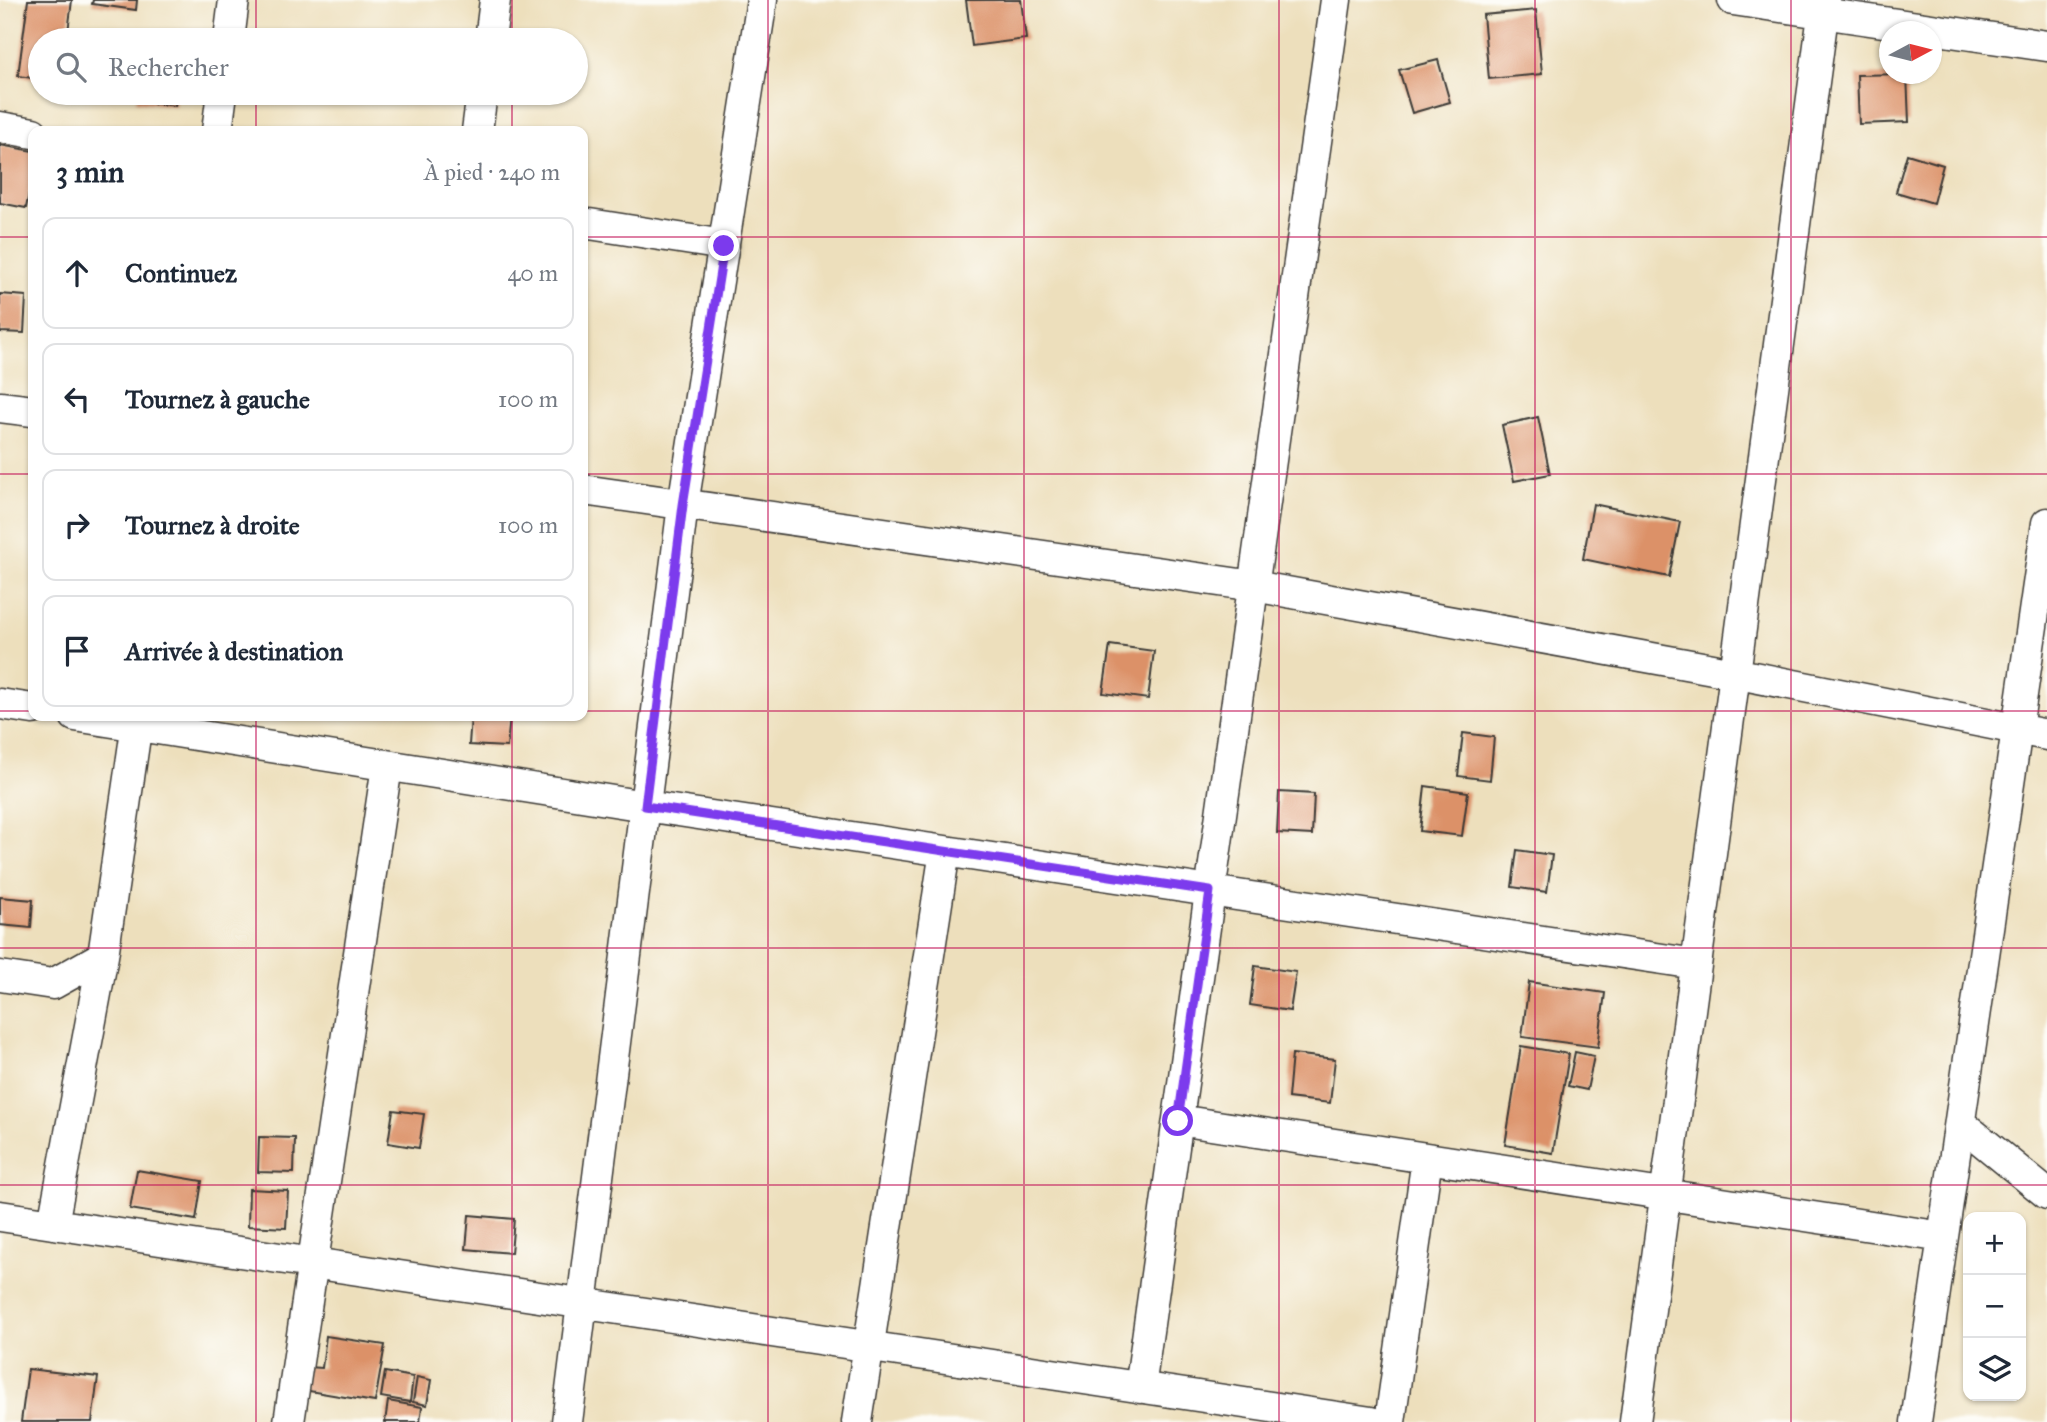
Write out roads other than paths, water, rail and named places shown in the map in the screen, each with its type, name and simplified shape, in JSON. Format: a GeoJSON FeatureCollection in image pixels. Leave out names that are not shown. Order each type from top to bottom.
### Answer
{"type":"FeatureCollection","features":[{"type":"Feature","properties":{"kind":"street"},"geometry":{"type":"LineString","coordinates":[[230,28],[234,0]]}},
{"type":"Feature","properties":{"kind":"street"},"geometry":{"type":"LineString","coordinates":[[491,28],[495,0]]}},
{"type":"Feature","properties":{"kind":"street"},"geometry":{"type":"LineString","coordinates":[[567,1422],[683,505],[762,0]]}},
{"type":"Feature","properties":{"kind":"street"},"geometry":{"type":"LineString","coordinates":[[1140,1388],[1336,0]]}},
{"type":"Feature","properties":{"kind":"street"},"geometry":{"type":"LineString","coordinates":[[1733,0],[1824,6],[2047,46]]}},
{"type":"Feature","properties":{"kind":"street"},"geometry":{"type":"LineString","coordinates":[[1635,1422],[1824,6]]}},
{"type":"Feature","properties":{"kind":"street"},"geometry":{"type":"LineString","coordinates":[[218,126],[220,105]]}},
{"type":"Feature","properties":{"kind":"street"},"geometry":{"type":"LineString","coordinates":[[478,126],[480,105]]}},
{"type":"Feature","properties":{"kind":"street"},"geometry":{"type":"LineString","coordinates":[[0,127],[28,132]]}},
{"type":"Feature","properties":{"kind":"street"},"geometry":{"type":"LineString","coordinates":[[588,224],[724,246]]}},
{"type":"Feature","properties":{"kind":"street"},"geometry":{"type":"LineString","coordinates":[[0,407],[28,410]]}},
{"type":"Feature","properties":{"kind":"street"},"geometry":{"type":"LineString","coordinates":[[588,491],[1254,586],[1735,674],[2047,735]]}},
{"type":"Feature","properties":{"kind":"street"},"geometry":{"type":"LineString","coordinates":[[1916,1422],[2047,523]]}},
{"type":"Feature","properties":{"kind":"street"},"geometry":{"type":"LineString","coordinates":[[0,704],[28,708]]}},
{"type":"Feature","properties":{"kind":"street"},"geometry":{"type":"LineString","coordinates":[[53,1223],[103,956],[137,721],[387,765],[645,806],[1696,964]]}},
{"type":"Feature","properties":{"kind":"street"},"geometry":{"type":"LineString","coordinates":[[289,1422],[387,765]]}},
{"type":"Feature","properties":{"kind":"street"},"geometry":{"type":"LineString","coordinates":[[857,1422],[945,851]]}},
{"type":"Feature","properties":{"kind":"street"},"geometry":{"type":"LineString","coordinates":[[0,976],[53,984],[103,956]]}},
{"type":"Feature","properties":{"kind":"street"},"geometry":{"type":"LineString","coordinates":[[1178,1121],[1943,1237]]}},
{"type":"Feature","properties":{"kind":"street"},"geometry":{"type":"LineString","coordinates":[[1960,1122],[2047,1194]]}},
{"type":"Feature","properties":{"kind":"street"},"geometry":{"type":"LineString","coordinates":[[1390,1422],[1427,1158]]}},
{"type":"Feature","properties":{"kind":"street"},"geometry":{"type":"LineString","coordinates":[[0,1216],[1371,1422]]}}]}
